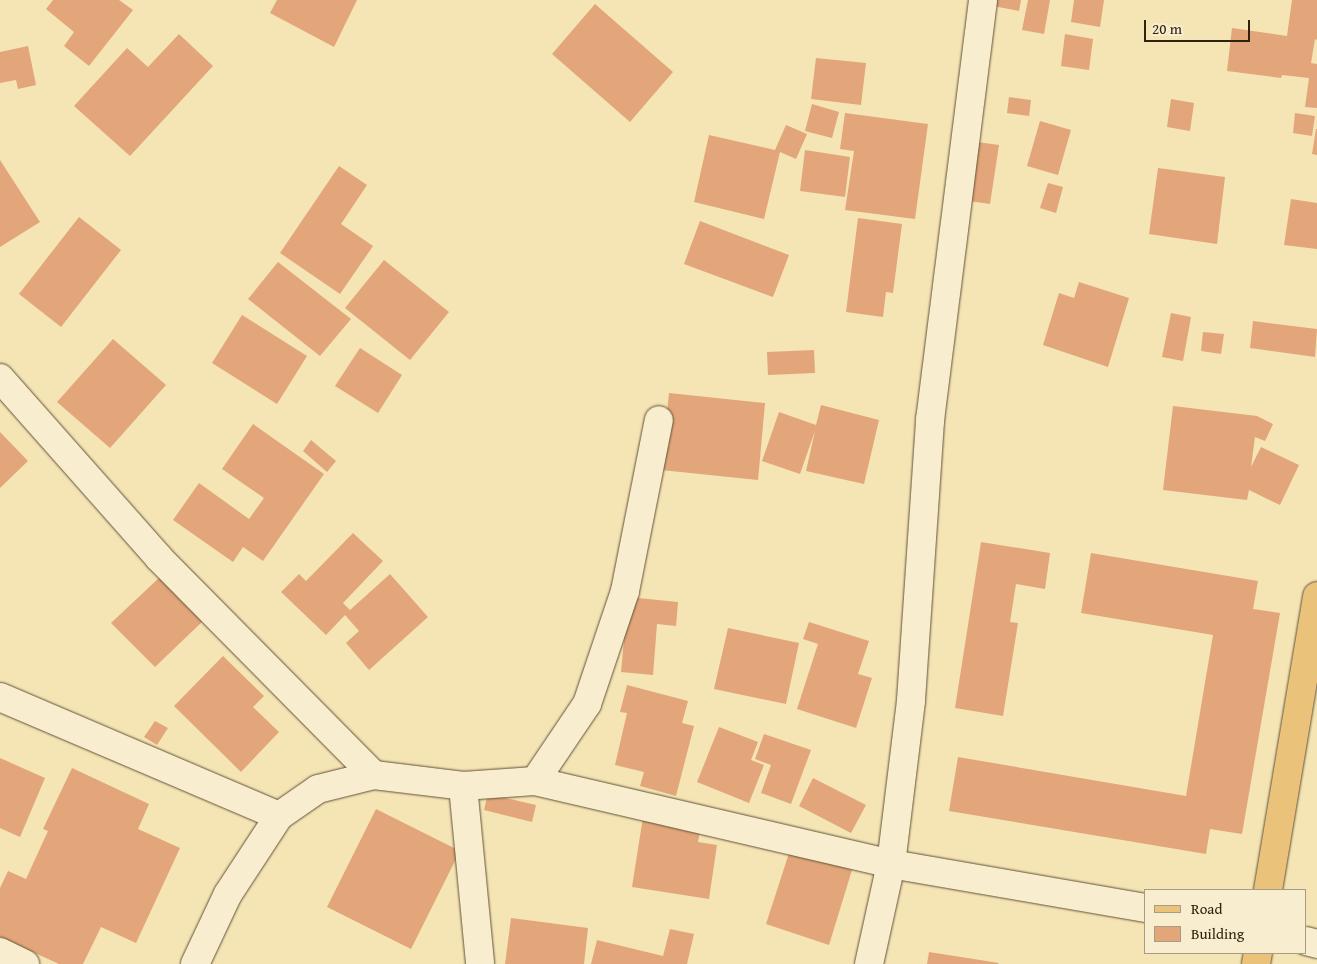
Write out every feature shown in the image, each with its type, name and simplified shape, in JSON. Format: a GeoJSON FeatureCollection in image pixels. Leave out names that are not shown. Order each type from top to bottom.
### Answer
{"type":"FeatureCollection","features":[{"type":"Feature","properties":{"kind":"main road"},"geometry":{"type":"LineString","coordinates":[[1268,889],[1317,596]]}},
{"type":"Feature","properties":{"kind":"street"},"geometry":{"type":"LineString","coordinates":[[868,964],[891,864],[911,700],[930,420],[983,0]]}},
{"type":"Feature","properties":{"kind":"street"},"geometry":{"type":"LineString","coordinates":[[0,378],[159,558],[374,775]]}},
{"type":"Feature","properties":{"kind":"street"},"geometry":{"type":"LineString","coordinates":[[535,781],[587,704],[625,591],[659,420]]}},
{"type":"Feature","properties":{"kind":"street"},"geometry":{"type":"LineString","coordinates":[[0,697],[280,816]]}},
{"type":"Feature","properties":{"kind":"street"},"geometry":{"type":"LineString","coordinates":[[195,964],[228,894],[280,816],[318,790],[374,775],[463,786],[535,781],[891,864],[1144,908]]}},
{"type":"Feature","properties":{"kind":"street"},"geometry":{"type":"LineString","coordinates":[[463,786],[480,964]]}},
{"type":"Feature","properties":{"kind":"street"},"geometry":{"type":"LineString","coordinates":[[0,952],[25,964]]}},
{"type":"Feature","properties":{"kind":"building"},"geometry":{"type":"Polygon","coordinates":[[[53,0],[119,0],[133,10],[89,66],[64,46],[74,32],[46,9],[53,0]]]}},
{"type":"Feature","properties":{"kind":"building"},"geometry":{"type":"Polygon","coordinates":[[[277,0],[357,0],[334,47],[270,13],[277,0]]]}},
{"type":"Feature","properties":{"kind":"building"},"geometry":{"type":"Polygon","coordinates":[[[993,0],[1021,0],[1019,11],[993,6],[993,0]]]}},
{"type":"Feature","properties":{"kind":"building"},"geometry":{"type":"Polygon","coordinates":[[[1028,0],[1050,0],[1044,34],[1022,30],[1028,0]]]}},
{"type":"Feature","properties":{"kind":"building"},"geometry":{"type":"Polygon","coordinates":[[[1074,0],[1104,0],[1100,27],[1071,22],[1074,0]]]}},
{"type":"Feature","properties":{"kind":"building"},"geometry":{"type":"Polygon","coordinates":[[[1292,0],[1317,0],[1317,40],[1315,39],[1311,63],[1317,64],[1317,108],[1305,107],[1309,78],[1282,75],[1281,78],[1227,71],[1232,28],[1287,36],[1292,0]]]}},
{"type":"Feature","properties":{"kind":"building"},"geometry":{"type":"Polygon","coordinates":[[[595,4],[673,72],[630,122],[552,54],[595,4]]]}},
{"type":"Feature","properties":{"kind":"building"},"geometry":{"type":"Polygon","coordinates":[[[179,34],[213,66],[130,156],[74,106],[127,48],[148,67],[179,34]]]}},
{"type":"Feature","properties":{"kind":"building"},"geometry":{"type":"Polygon","coordinates":[[[1065,34],[1093,39],[1089,70],[1061,66],[1065,34]]]}},
{"type":"Feature","properties":{"kind":"building"},"geometry":{"type":"Polygon","coordinates":[[[28,46],[36,85],[18,89],[16,80],[0,83],[0,52],[28,46]]]}},
{"type":"Feature","properties":{"kind":"building"},"geometry":{"type":"Polygon","coordinates":[[[816,58],[866,63],[861,105],[811,99],[816,58]]]}},
{"type":"Feature","properties":{"kind":"building"},"geometry":{"type":"Polygon","coordinates":[[[1009,97],[1031,100],[1029,116],[1007,113],[1009,97]]]}},
{"type":"Feature","properties":{"kind":"building"},"geometry":{"type":"Polygon","coordinates":[[[1171,99],[1194,103],[1190,131],[1167,127],[1171,99]]]}},
{"type":"Feature","properties":{"kind":"building"},"geometry":{"type":"Polygon","coordinates":[[[812,104],[839,112],[832,138],[805,131],[812,104]]]}},
{"type":"Feature","properties":{"kind":"building"},"geometry":{"type":"Polygon","coordinates":[[[845,113],[928,124],[915,219],[845,210],[854,151],[840,149],[845,113]]]}},
{"type":"Feature","properties":{"kind":"building"},"geometry":{"type":"Polygon","coordinates":[[[1295,113],[1315,116],[1312,136],[1293,133],[1295,113]]]}},
{"type":"Feature","properties":{"kind":"building"},"geometry":{"type":"Polygon","coordinates":[[[1040,121],[1071,130],[1058,175],[1027,166],[1040,121]]]}},
{"type":"Feature","properties":{"kind":"building"},"geometry":{"type":"Polygon","coordinates":[[[786,125],[807,134],[796,159],[780,152],[764,219],[694,202],[709,135],[775,150],[786,125]]]}},
{"type":"Feature","properties":{"kind":"building"},"geometry":{"type":"Polygon","coordinates":[[[1317,129],[1317,155],[1312,154],[1317,129]]]}},
{"type":"Feature","properties":{"kind":"building"},"geometry":{"type":"Polygon","coordinates":[[[970,141],[999,145],[990,204],[962,200],[970,141]]]}},
{"type":"Feature","properties":{"kind":"building"},"geometry":{"type":"Polygon","coordinates":[[[805,150],[850,157],[845,197],[800,191],[805,150]]]}},
{"type":"Feature","properties":{"kind":"building"},"geometry":{"type":"Polygon","coordinates":[[[0,160],[40,222],[0,247],[0,160]]]}},
{"type":"Feature","properties":{"kind":"building"},"geometry":{"type":"Polygon","coordinates":[[[339,166],[367,185],[341,224],[373,246],[340,294],[280,253],[339,166]]]}},
{"type":"Feature","properties":{"kind":"building"},"geometry":{"type":"Polygon","coordinates":[[[1158,168],[1225,177],[1217,244],[1149,234],[1158,168]]]}},
{"type":"Feature","properties":{"kind":"building"},"geometry":{"type":"Polygon","coordinates":[[[1048,183],[1063,187],[1056,213],[1040,208],[1048,183]]]}},
{"type":"Feature","properties":{"kind":"building"},"geometry":{"type":"Polygon","coordinates":[[[1291,199],[1317,203],[1317,249],[1284,245],[1291,199]]]}},
{"type":"Feature","properties":{"kind":"building"},"geometry":{"type":"Polygon","coordinates":[[[79,217],[121,250],[61,327],[19,294],[79,217]]]}},
{"type":"Feature","properties":{"kind":"building"},"geometry":{"type":"Polygon","coordinates":[[[858,218],[902,224],[893,293],[886,292],[883,317],[846,312],[858,218]]]}},
{"type":"Feature","properties":{"kind":"building"},"geometry":{"type":"Polygon","coordinates":[[[700,221],[789,255],[773,297],[684,264],[700,221]]]}},
{"type":"Feature","properties":{"kind":"building"},"geometry":{"type":"Polygon","coordinates":[[[384,260],[449,312],[410,360],[345,308],[384,260]]]}},
{"type":"Feature","properties":{"kind":"building"},"geometry":{"type":"Polygon","coordinates":[[[278,262],[351,319],[320,356],[248,299],[278,262]]]}},
{"type":"Feature","properties":{"kind":"building"},"geometry":{"type":"Polygon","coordinates":[[[1079,282],[1129,298],[1108,367],[1043,345],[1059,293],[1074,298],[1079,282]]]}},
{"type":"Feature","properties":{"kind":"building"},"geometry":{"type":"Polygon","coordinates":[[[1171,313],[1191,317],[1183,361],[1162,357],[1171,313]]]}},
{"type":"Feature","properties":{"kind":"building"},"geometry":{"type":"Polygon","coordinates":[[[242,315],[307,356],[277,404],[212,363],[242,315]]]}},
{"type":"Feature","properties":{"kind":"building"},"geometry":{"type":"Polygon","coordinates":[[[1253,321],[1317,329],[1315,357],[1250,348],[1253,321]]]}},
{"type":"Feature","properties":{"kind":"building"},"geometry":{"type":"Polygon","coordinates":[[[1203,332],[1224,334],[1221,354],[1201,351],[1203,332]]]}},
{"type":"Feature","properties":{"kind":"building"},"geometry":{"type":"Polygon","coordinates":[[[113,339],[166,385],[110,448],[57,402],[113,339]]]}},
{"type":"Feature","properties":{"kind":"building"},"geometry":{"type":"Polygon","coordinates":[[[360,348],[402,375],[378,413],[335,386],[360,348]]]}},
{"type":"Feature","properties":{"kind":"building"},"geometry":{"type":"Polygon","coordinates":[[[814,350],[815,373],[768,375],[767,352],[814,350]]]}},
{"type":"Feature","properties":{"kind":"building"},"geometry":{"type":"Polygon","coordinates":[[[669,393],[765,403],[758,480],[661,470],[669,393]]]}},
{"type":"Feature","properties":{"kind":"building"},"geometry":{"type":"Polygon","coordinates":[[[821,405],[879,420],[864,484],[806,471],[815,431],[800,474],[762,461],[779,412],[816,425],[821,405]]]}},
{"type":"Feature","properties":{"kind":"building"},"geometry":{"type":"Polygon","coordinates":[[[1173,406],[1257,416],[1273,424],[1265,441],[1255,437],[1251,467],[1261,447],[1299,465],[1280,505],[1249,490],[1247,500],[1163,490],[1173,406]]]}},
{"type":"Feature","properties":{"kind":"building"},"geometry":{"type":"Polygon","coordinates":[[[253,424],[324,474],[263,561],[243,547],[233,562],[173,520],[199,483],[249,519],[264,498],[222,469],[253,424]]]}},
{"type":"Feature","properties":{"kind":"building"},"geometry":{"type":"Polygon","coordinates":[[[0,432],[28,461],[0,488],[0,432]]]}},
{"type":"Feature","properties":{"kind":"building"},"geometry":{"type":"Polygon","coordinates":[[[311,440],[336,461],[327,472],[303,451],[311,440]]]}},
{"type":"Feature","properties":{"kind":"building"},"geometry":{"type":"Polygon","coordinates":[[[353,533],[383,561],[343,603],[350,610],[390,574],[428,617],[369,670],[346,643],[359,631],[345,615],[326,635],[281,592],[299,574],[306,581],[353,533]]]}},
{"type":"Feature","properties":{"kind":"building"},"geometry":{"type":"Polygon","coordinates":[[[981,542],[1050,553],[1045,589],[1016,584],[1010,622],[1018,623],[1003,716],[955,708],[981,542]]]}},
{"type":"Feature","properties":{"kind":"building"},"geometry":{"type":"Polygon","coordinates":[[[1091,553],[1258,581],[1253,609],[1280,613],[1242,834],[1210,829],[1206,854],[949,811],[958,757],[1186,796],[1213,635],[1081,613],[1091,553]]]}},
{"type":"Feature","properties":{"kind":"building"},"geometry":{"type":"Polygon","coordinates":[[[161,576],[204,620],[155,667],[111,623],[161,576]]]}},
{"type":"Feature","properties":{"kind":"building"},"geometry":{"type":"Polygon","coordinates":[[[628,597],[678,602],[676,626],[657,624],[653,675],[621,672],[628,597]]]}},
{"type":"Feature","properties":{"kind":"building"},"geometry":{"type":"Polygon","coordinates":[[[809,622],[869,641],[858,674],[872,678],[856,728],[797,709],[818,644],[803,639],[809,622]]]}},
{"type":"Feature","properties":{"kind":"building"},"geometry":{"type":"Polygon","coordinates":[[[728,628],[799,643],[786,704],[714,689],[728,628]]]}},
{"type":"Feature","properties":{"kind":"building"},"geometry":{"type":"Polygon","coordinates":[[[223,656],[264,696],[253,707],[279,732],[241,772],[174,706],[223,656]]]}},
{"type":"Feature","properties":{"kind":"building"},"geometry":{"type":"Polygon","coordinates":[[[627,685],[688,701],[682,723],[694,726],[676,796],[640,786],[644,772],[615,765],[627,713],[620,712],[627,685]]]}},
{"type":"Feature","properties":{"kind":"building"},"geometry":{"type":"Polygon","coordinates":[[[155,721],[168,728],[157,745],[144,737],[155,721]]]}},
{"type":"Feature","properties":{"kind":"building"},"geometry":{"type":"Polygon","coordinates":[[[719,727],[758,742],[751,760],[764,765],[749,803],[697,782],[719,727]]]}},
{"type":"Feature","properties":{"kind":"building"},"geometry":{"type":"Polygon","coordinates":[[[764,734],[811,750],[791,804],[761,793],[771,765],[755,759],[764,734]]]}},
{"type":"Feature","properties":{"kind":"building"},"geometry":{"type":"Polygon","coordinates":[[[0,758],[45,778],[20,837],[0,828],[0,758]]]}},
{"type":"Feature","properties":{"kind":"building"},"geometry":{"type":"Polygon","coordinates":[[[72,768],[149,804],[138,829],[180,848],[136,943],[101,927],[83,964],[59,964],[0,937],[0,888],[8,871],[26,879],[48,831],[43,829],[72,768]]]}},
{"type":"Feature","properties":{"kind":"building"},"geometry":{"type":"Polygon","coordinates":[[[813,778],[866,805],[851,833],[799,806],[813,778]]]}},
{"type":"Feature","properties":{"kind":"building"},"geometry":{"type":"Polygon","coordinates":[[[488,794],[536,805],[532,822],[484,810],[488,794]]]}},
{"type":"Feature","properties":{"kind":"building"},"geometry":{"type":"Polygon","coordinates":[[[376,809],[460,851],[411,949],[327,907],[376,809]]]}},
{"type":"Feature","properties":{"kind":"building"},"geometry":{"type":"Polygon","coordinates":[[[643,817],[701,826],[698,842],[717,845],[709,899],[632,887],[643,817]]]}},
{"type":"Feature","properties":{"kind":"building"},"geometry":{"type":"Polygon","coordinates":[[[790,850],[852,870],[829,945],[766,924],[790,850]]]}},
{"type":"Feature","properties":{"kind":"building"},"geometry":{"type":"Polygon","coordinates":[[[511,918],[588,928],[584,964],[505,964],[511,918]]]}},
{"type":"Feature","properties":{"kind":"building"},"geometry":{"type":"Polygon","coordinates":[[[670,929],[694,934],[687,964],[591,964],[597,940],[663,956],[670,929]]]}},
{"type":"Feature","properties":{"kind":"building"},"geometry":{"type":"Polygon","coordinates":[[[929,952],[999,963],[927,964],[929,952]]]}}]}
